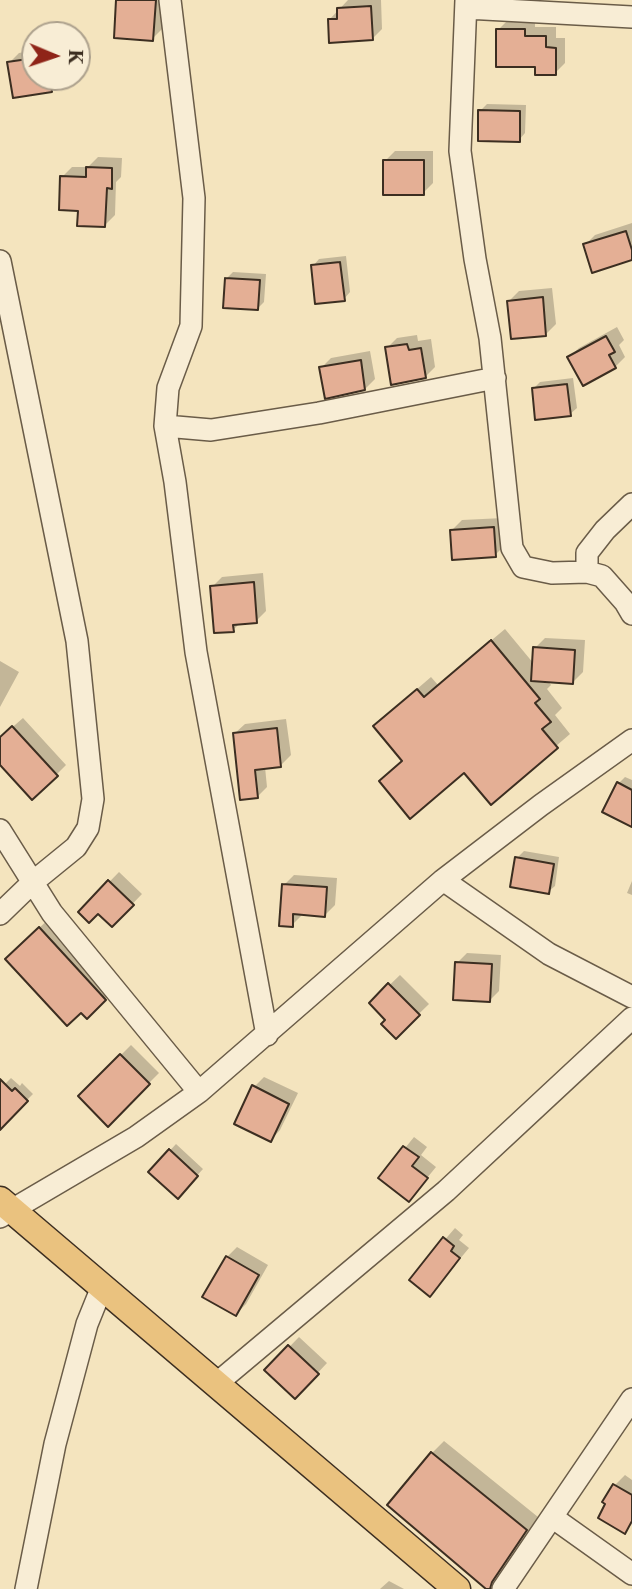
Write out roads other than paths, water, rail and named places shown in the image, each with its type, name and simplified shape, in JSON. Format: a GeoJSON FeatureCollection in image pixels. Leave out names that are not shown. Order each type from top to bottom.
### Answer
{"type":"FeatureCollection","features":[{"type":"Feature","properties":{"kind":"main road"},"geometry":{"type":"LineString","coordinates":[[4,1208],[102,1287],[457,1589]]}},
{"type":"Feature","properties":{"kind":"street"},"geometry":{"type":"LineString","coordinates":[[170,0],[194,198],[191,326],[168,388],[165,426],[175,482],[196,652],[267,1035]]}},
{"type":"Feature","properties":{"kind":"street"},"geometry":{"type":"LineString","coordinates":[[632,17],[466,4],[460,151],[495,378],[512,548],[523,567],[552,573],[587,572],[602,576],[632,614]]}},
{"type":"Feature","properties":{"kind":"street"},"geometry":{"type":"LineString","coordinates":[[0,261],[77,641],[93,799],[88,828],[76,847],[33,882],[0,914]]}},
{"type":"Feature","properties":{"kind":"street"},"geometry":{"type":"LineString","coordinates":[[165,426],[211,430],[495,378]]}},
{"type":"Feature","properties":{"kind":"street"},"geometry":{"type":"LineString","coordinates":[[587,572],[587,553],[605,530],[632,504]]}},
{"type":"Feature","properties":{"kind":"street"},"geometry":{"type":"LineString","coordinates":[[4,1208],[136,1137],[199,1093],[443,880],[626,752]]}},
{"type":"Feature","properties":{"kind":"street"},"geometry":{"type":"LineString","coordinates":[[0,830],[52,913],[199,1093]]}},
{"type":"Feature","properties":{"kind":"street"},"geometry":{"type":"LineString","coordinates":[[443,880],[549,954],[632,997]]}},
{"type":"Feature","properties":{"kind":"street"},"geometry":{"type":"LineString","coordinates":[[216,1384],[446,1191],[632,1018]]}},
{"type":"Feature","properties":{"kind":"street"},"geometry":{"type":"LineString","coordinates":[[26,1589],[55,1444],[87,1324],[102,1287]]}},
{"type":"Feature","properties":{"kind":"street"},"geometry":{"type":"LineString","coordinates":[[503,1589],[632,1399]]}},
{"type":"Feature","properties":{"kind":"street"},"geometry":{"type":"LineString","coordinates":[[552,1517],[632,1574]]}}]}
